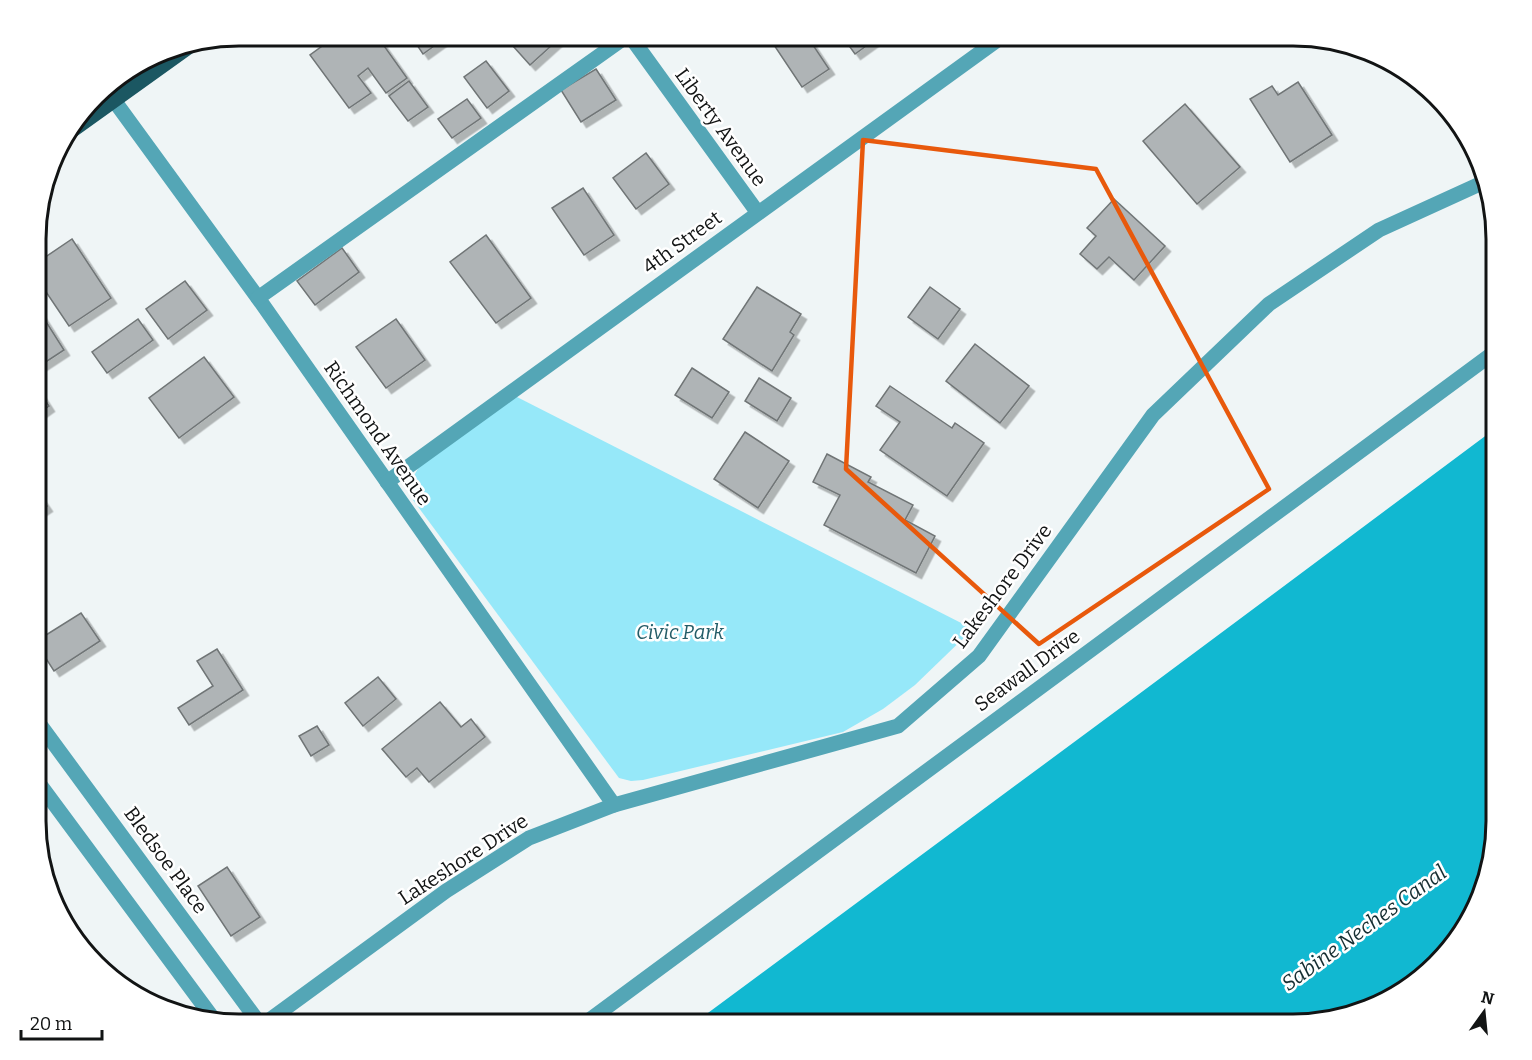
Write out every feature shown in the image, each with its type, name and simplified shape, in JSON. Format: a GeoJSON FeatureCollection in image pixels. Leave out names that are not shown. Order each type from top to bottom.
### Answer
{"type":"FeatureCollection","features":[{"type":"Feature","properties":{"kind":"main road"},"geometry":{"type":"LineString","coordinates":[[89,119],[172,59]]}},
{"type":"Feature","properties":{"kind":"street"},"geometry":{"type":"LineString","coordinates":[[258,298],[613,46]]}},
{"type":"Feature","properties":{"kind":"street","name":"Liberty Avenue"},"geometry":{"type":"LineString","coordinates":[[636,46],[758,213]]}},
{"type":"Feature","properties":{"kind":"street","name":"4th Street"},"geometry":{"type":"LineString","coordinates":[[387,482],[988,47]]}},
{"type":"Feature","properties":{"kind":"street","name":"Richmond Avenue"},"geometry":{"type":"LineString","coordinates":[[110,96],[258,298],[614,805]]}},
{"type":"Feature","properties":{"kind":"street","name":"Lakeshore Drive"},"geometry":{"type":"LineString","coordinates":[[277,1013],[446,891],[529,838],[614,805],[898,726],[979,656],[1153,415],[1261,312],[1378,230],[1477,185]]}},
{"type":"Feature","properties":{"kind":"street","name":"Seawall Drive"},"geometry":{"type":"LineString","coordinates":[[598,1013],[1485,359]]}},
{"type":"Feature","properties":{"kind":"street","name":"Bledsoe Place"},"geometry":{"type":"LineString","coordinates":[[47,734],[254,1013]]}},
{"type":"Feature","properties":{"kind":"street"},"geometry":{"type":"LineString","coordinates":[[47,794],[207,1011]]}},
{"type":"Feature","properties":{"kind":"highlighted area"},"geometry":{"type":"Polygon","coordinates":[[[863,140],[1096,169],[1269,489],[1039,644],[846,469],[863,140]]]}},
{"type":"Feature","properties":{"kind":"green space","name":"Civic Park"},"geometry":{"type":"Polygon","coordinates":[[[515,396],[973,629],[915,685],[883,709],[843,732],[643,780],[631,781],[619,778],[413,500],[412,483],[419,467],[515,396]]]}},
{"type":"Feature","properties":{"kind":"water","name":"Sabine Neches Canal"},"geometry":{"type":"Polygon","coordinates":[[[1485,436],[1485,833],[1482,858],[1466,906],[1446,938],[1420,966],[1400,981],[1378,994],[1354,1003],[1330,1010],[1292,1014],[707,1013],[1485,436]]]}},
{"type":"Feature","properties":{"kind":"building"},"geometry":{"type":"Polygon","coordinates":[[[322,46],[384,46],[407,78],[386,93],[368,68],[358,76],[371,93],[349,108],[310,55],[322,46]]]}},
{"type":"Feature","properties":{"kind":"building"},"geometry":{"type":"Polygon","coordinates":[[[418,46],[434,46],[423,54],[418,46]]]}},
{"type":"Feature","properties":{"kind":"building"},"geometry":{"type":"Polygon","coordinates":[[[513,46],[551,46],[530,65],[513,46]]]}},
{"type":"Feature","properties":{"kind":"building"},"geometry":{"type":"Polygon","coordinates":[[[775,47],[814,47],[829,69],[802,87],[775,47]]]}},
{"type":"Feature","properties":{"kind":"building"},"geometry":{"type":"Polygon","coordinates":[[[850,47],[865,47],[855,54],[850,47]]]}},
{"type":"Feature","properties":{"kind":"building"},"geometry":{"type":"Polygon","coordinates":[[[486,61],[509,91],[487,108],[464,77],[486,61]]]}},
{"type":"Feature","properties":{"kind":"building"},"geometry":{"type":"Polygon","coordinates":[[[596,69],[616,100],[581,122],[561,90],[596,69]]]}},
{"type":"Feature","properties":{"kind":"building"},"geometry":{"type":"Polygon","coordinates":[[[409,81],[428,107],[408,121],[389,96],[409,81]]]}},
{"type":"Feature","properties":{"kind":"building"},"geometry":{"type":"Polygon","coordinates":[[[1298,82],[1332,135],[1290,162],[1250,99],[1272,86],[1278,95],[1298,82]]]}},
{"type":"Feature","properties":{"kind":"building"},"geometry":{"type":"Polygon","coordinates":[[[467,99],[481,118],[452,138],[438,119],[467,99]]]}},
{"type":"Feature","properties":{"kind":"building"},"geometry":{"type":"Polygon","coordinates":[[[1185,104],[1240,167],[1197,204],[1143,141],[1185,104]]]}},
{"type":"Feature","properties":{"kind":"building"},"geometry":{"type":"Polygon","coordinates":[[[646,153],[669,184],[636,209],[613,178],[646,153]]]}},
{"type":"Feature","properties":{"kind":"building"},"geometry":{"type":"Polygon","coordinates":[[[583,188],[614,235],[584,255],[552,208],[583,188]]]}},
{"type":"Feature","properties":{"kind":"building"},"geometry":{"type":"Polygon","coordinates":[[[1114,199],[1165,246],[1134,280],[1109,257],[1097,269],[1080,254],[1096,236],[1087,228],[1114,199]]]}},
{"type":"Feature","properties":{"kind":"building"},"geometry":{"type":"Polygon","coordinates":[[[486,235],[531,298],[496,323],[450,262],[486,235]]]}},
{"type":"Feature","properties":{"kind":"building"},"geometry":{"type":"Polygon","coordinates":[[[72,239],[111,298],[69,326],[46,292],[46,257],[72,239]]]}},
{"type":"Feature","properties":{"kind":"building"},"geometry":{"type":"Polygon","coordinates":[[[342,248],[359,272],[315,305],[297,281],[342,248]]]}},
{"type":"Feature","properties":{"kind":"building"},"geometry":{"type":"Polygon","coordinates":[[[185,281],[207,310],[168,339],[146,309],[185,281]]]}},
{"type":"Feature","properties":{"kind":"building"},"geometry":{"type":"Polygon","coordinates":[[[757,287],[801,314],[790,332],[794,335],[772,371],[723,339],[757,287]]]}},
{"type":"Feature","properties":{"kind":"building"},"geometry":{"type":"Polygon","coordinates":[[[930,287],[960,309],[938,339],[908,317],[930,287]]]}},
{"type":"Feature","properties":{"kind":"building"},"geometry":{"type":"Polygon","coordinates":[[[138,319],[153,340],[107,373],[92,352],[138,319]]]}},
{"type":"Feature","properties":{"kind":"building"},"geometry":{"type":"Polygon","coordinates":[[[396,319],[425,360],[386,388],[356,347],[396,319]]]}},
{"type":"Feature","properties":{"kind":"building"},"geometry":{"type":"Polygon","coordinates":[[[46,322],[64,350],[46,362],[46,322]]]}},
{"type":"Feature","properties":{"kind":"building"},"geometry":{"type":"Polygon","coordinates":[[[975,344],[1029,386],[1000,423],[946,381],[975,344]]]}},
{"type":"Feature","properties":{"kind":"building"},"geometry":{"type":"Polygon","coordinates":[[[204,357],[234,397],[179,438],[149,398],[204,357]]]}},
{"type":"Feature","properties":{"kind":"building"},"geometry":{"type":"Polygon","coordinates":[[[692,368],[729,392],[712,418],[675,395],[692,368]]]}},
{"type":"Feature","properties":{"kind":"building"},"geometry":{"type":"Polygon","coordinates":[[[759,378],[791,398],[777,421],[745,401],[759,378]]]}},
{"type":"Feature","properties":{"kind":"building"},"geometry":{"type":"Polygon","coordinates":[[[890,386],[952,428],[955,423],[984,443],[947,496],[880,450],[900,422],[876,406],[890,386]]]}},
{"type":"Feature","properties":{"kind":"building"},"geometry":{"type":"Polygon","coordinates":[[[745,432],[789,461],[758,508],[714,479],[745,432]]]}},
{"type":"Feature","properties":{"kind":"building"},"geometry":{"type":"Polygon","coordinates":[[[827,454],[871,477],[868,482],[913,505],[905,520],[935,536],[916,573],[824,525],[840,495],[813,482],[827,454]]]}},
{"type":"Feature","properties":{"kind":"building"},"geometry":{"type":"Polygon","coordinates":[[[81,613],[100,641],[54,671],[47,660],[47,635],[81,613]]]}},
{"type":"Feature","properties":{"kind":"building"},"geometry":{"type":"Polygon","coordinates":[[[217,649],[243,690],[189,725],[178,708],[213,686],[197,661],[217,649]]]}},
{"type":"Feature","properties":{"kind":"building"},"geometry":{"type":"Polygon","coordinates":[[[378,677],[396,699],[363,726],[345,703],[378,677]]]}},
{"type":"Feature","properties":{"kind":"building"},"geometry":{"type":"Polygon","coordinates":[[[440,702],[461,727],[471,719],[485,737],[429,782],[417,768],[406,777],[382,749],[440,702]]]}},
{"type":"Feature","properties":{"kind":"building"},"geometry":{"type":"Polygon","coordinates":[[[317,726],[329,745],[311,756],[299,736],[317,726]]]}},
{"type":"Feature","properties":{"kind":"building"},"geometry":{"type":"Polygon","coordinates":[[[227,867],[260,917],[231,936],[198,886],[227,867]]]}}]}
